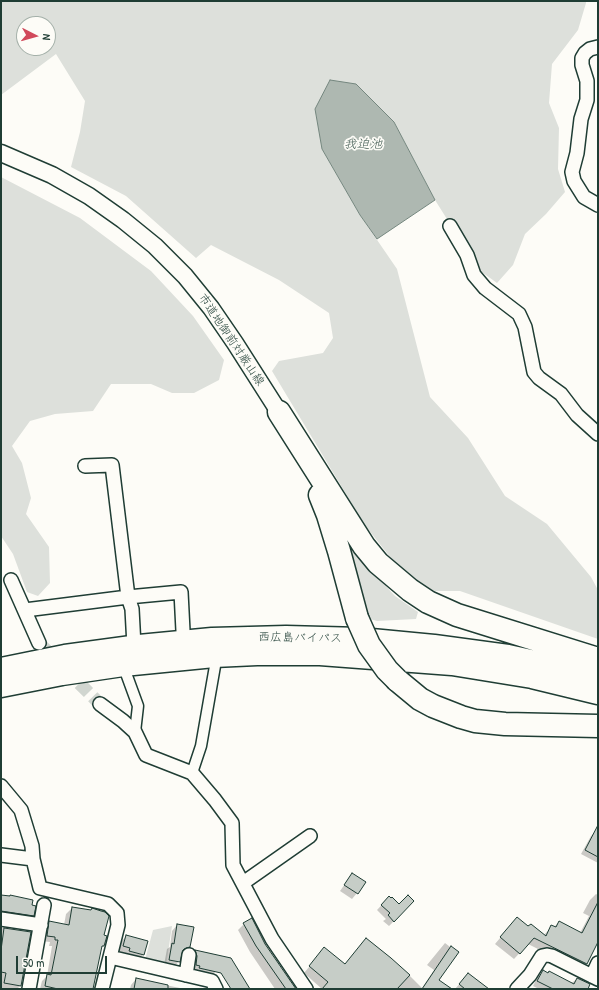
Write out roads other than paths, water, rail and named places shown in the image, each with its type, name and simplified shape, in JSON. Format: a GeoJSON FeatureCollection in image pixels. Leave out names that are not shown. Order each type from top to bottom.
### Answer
{"type":"FeatureCollection","features":[{"type":"Feature","properties":{"kind":"highway"},"geometry":{"type":"LineString","coordinates":[[279,412],[364,546],[378,563],[393,577],[410,590],[457,615],[598,659]]}},
{"type":"Feature","properties":{"kind":"highway"},"geometry":{"type":"LineString","coordinates":[[279,412],[298,445],[314,479],[328,515],[357,618],[369,645],[387,670],[397,680],[420,699],[461,718],[490,723],[598,726]]}},
{"type":"Feature","properties":{"kind":"highway","name":"西広島バイパス"},"geometry":{"type":"LineString","coordinates":[[1,669],[134,646],[249,638],[309,638],[361,639],[434,646],[544,663],[598,676]]}},
{"type":"Feature","properties":{"kind":"highway","name":"西広島バイパス"},"geometry":{"type":"LineString","coordinates":[[1,686],[62,674],[123,665],[214,656],[320,654],[452,664],[532,677],[598,692]]}},
{"type":"Feature","properties":{"kind":"street"},"geometry":{"type":"LineString","coordinates":[[598,47],[590,49],[582,58],[582,65],[587,80],[587,100],[572,172],[574,180],[584,197],[598,205]]}},
{"type":"Feature","properties":{"kind":"street","name":"市道地御前対厳山線"},"geometry":{"type":"LineString","coordinates":[[1,153],[52,175],[89,196],[123,220],[155,246],[185,276],[211,308],[279,412]]}},
{"type":"Feature","properties":{"kind":"street"},"geometry":{"type":"LineString","coordinates":[[450,226],[467,255],[474,275],[485,288],[519,314],[525,327],[534,372],[539,378],[561,394],[576,415],[598,434]]}},
{"type":"Feature","properties":{"kind":"street"},"geometry":{"type":"LineString","coordinates":[[85,466],[112,464],[128,597],[132,609],[134,646]]}},
{"type":"Feature","properties":{"kind":"street"},"geometry":{"type":"LineString","coordinates":[[11,580],[39,643]]}},
{"type":"Feature","properties":{"kind":"street"},"geometry":{"type":"LineString","coordinates":[[25,610],[181,592],[183,632]]}},
{"type":"Feature","properties":{"kind":"street"},"geometry":{"type":"LineString","coordinates":[[192,774],[201,746],[215,666],[214,656]]}},
{"type":"Feature","properties":{"kind":"street"},"geometry":{"type":"LineString","coordinates":[[123,665],[138,706],[135,732]]}},
{"type":"Feature","properties":{"kind":"street"},"geometry":{"type":"LineString","coordinates":[[100,704],[135,732],[146,755],[192,774],[215,800],[232,823],[231,849],[233,865],[272,939],[306,989]]}},
{"type":"Feature","properties":{"kind":"street"},"geometry":{"type":"LineString","coordinates":[[1,786],[21,810],[32,846],[33,858],[40,888],[108,904],[117,913],[118,925],[102,989]]}},
{"type":"Feature","properties":{"kind":"street"},"geometry":{"type":"LineString","coordinates":[[243,883],[310,836]]}},
{"type":"Feature","properties":{"kind":"street"},"geometry":{"type":"LineString","coordinates":[[1,854],[33,858]]}},
{"type":"Feature","properties":{"kind":"street"},"geometry":{"type":"LineString","coordinates":[[29,989],[44,905]]}},
{"type":"Feature","properties":{"kind":"street"},"geometry":{"type":"LineString","coordinates":[[1,920],[41,926]]}},
{"type":"Feature","properties":{"kind":"street"},"geometry":{"type":"LineString","coordinates":[[186,975],[189,955]]}},
{"type":"Feature","properties":{"kind":"street"},"geometry":{"type":"LineString","coordinates":[[110,956],[212,981],[216,989]]}},
{"type":"Feature","properties":{"kind":"street"},"geometry":{"type":"LineString","coordinates":[[517,989],[530,975],[542,956],[552,956],[595,977],[598,963]]}},
{"type":"Feature","properties":{"kind":"water","name":"我迫池"},"geometry":{"type":"Polygon","coordinates":[[[330,80],[356,84],[394,122],[435,200],[377,239],[360,215],[322,149],[315,109],[330,80]]]}},
{"type":"Feature","properties":{"kind":"tunnel"},"geometry":{"type":"LineString","coordinates":[[39,643],[100,704]]}}]}
